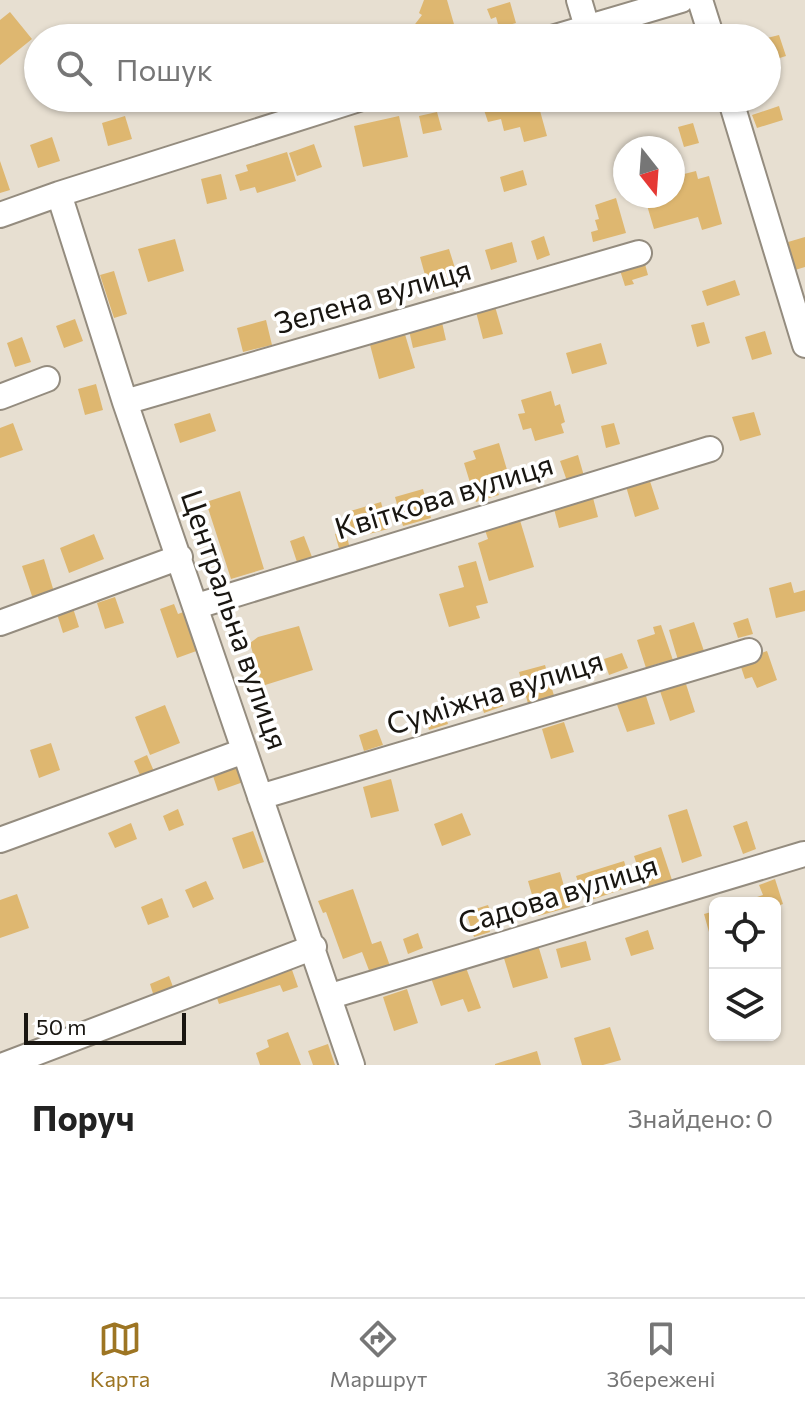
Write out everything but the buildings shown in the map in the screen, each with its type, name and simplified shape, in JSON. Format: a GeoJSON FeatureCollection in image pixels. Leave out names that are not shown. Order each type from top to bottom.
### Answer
{"type":"FeatureCollection","features":[{"type":"Feature","properties":{"kind":"street"},"geometry":{"type":"LineString","coordinates":[[579,0],[586,24]]}},
{"type":"Feature","properties":{"kind":"street"},"geometry":{"type":"LineString","coordinates":[[597,24],[681,0]]}},
{"type":"Feature","properties":{"kind":"street"},"geometry":{"type":"LineString","coordinates":[[700,0],[708,24]]}},
{"type":"Feature","properties":{"kind":"street"},"geometry":{"type":"LineString","coordinates":[[0,215],[318,112]]}},
{"type":"Feature","properties":{"kind":"street"},"geometry":{"type":"LineString","coordinates":[[734,112],[805,345]]}},
{"type":"Feature","properties":{"kind":"street","name":"Центральна вулиця"},"geometry":{"type":"LineString","coordinates":[[59,194],[125,402],[331,996],[352,1065]]}},
{"type":"Feature","properties":{"kind":"street","name":"Зелена вулиця"},"geometry":{"type":"LineString","coordinates":[[125,402],[639,253]]}},
{"type":"Feature","properties":{"kind":"street"},"geometry":{"type":"LineString","coordinates":[[0,397],[47,379]]}},
{"type":"Feature","properties":{"kind":"street","name":"Квіткова вулиця"},"geometry":{"type":"LineString","coordinates":[[197,606],[710,449]]}},
{"type":"Feature","properties":{"kind":"street"},"geometry":{"type":"LineString","coordinates":[[0,623],[180,557]]}},
{"type":"Feature","properties":{"kind":"street","name":"Суміжна вулиця"},"geometry":{"type":"LineString","coordinates":[[260,797],[749,651]]}},
{"type":"Feature","properties":{"kind":"street"},"geometry":{"type":"LineString","coordinates":[[0,840],[244,751]]}},
{"type":"Feature","properties":{"kind":"street","name":"Садова вулиця"},"geometry":{"type":"LineString","coordinates":[[331,996],[804,854]]}},
{"type":"Feature","properties":{"kind":"street"},"geometry":{"type":"LineString","coordinates":[[4,1065],[314,947]]}}]}
